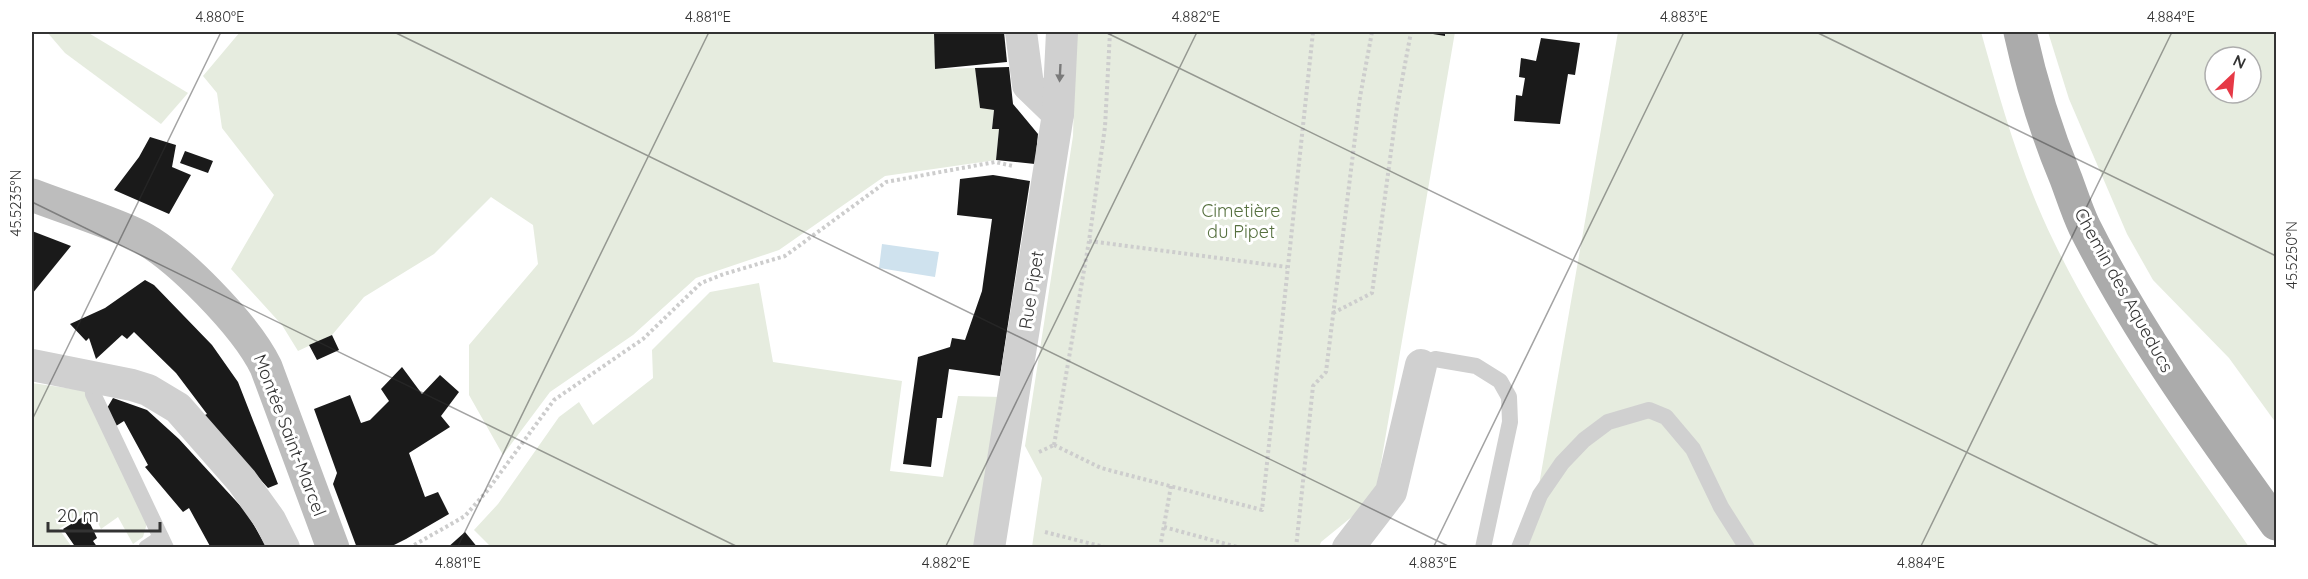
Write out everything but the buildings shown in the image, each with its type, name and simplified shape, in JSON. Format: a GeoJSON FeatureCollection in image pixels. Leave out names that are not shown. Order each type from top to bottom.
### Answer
{"type":"FeatureCollection","features":[{"type":"Feature","properties":{"kind":"main road","name":"Chemin des Aqueducs"},"geometry":{"type":"LineString","coordinates":[[2020,32],[2028,71],[2052,145],[2084,225],[2136,318],[2181,391],[2277,524]]}},
{"type":"Feature","properties":{"kind":"main road","name":"Montée Saint-Marcel"},"geometry":{"type":"LineString","coordinates":[[32,195],[135,234],[156,246],[175,261],[244,331],[258,350],[266,367],[333,548]]}},
{"type":"Feature","properties":{"kind":"street"},"geometry":{"type":"LineString","coordinates":[[1021,32],[1028,86],[1058,114]]}},
{"type":"Feature","properties":{"kind":"street","name":"Rue Pipet"},"geometry":{"type":"LineString","coordinates":[[989,548],[1058,114],[1062,32]]}},
{"type":"Feature","properties":{"kind":"street"},"geometry":{"type":"LineString","coordinates":[[32,365],[148,390],[178,408],[242,481],[270,520],[284,548]]}},
{"type":"Feature","properties":{"kind":"street"},"geometry":{"type":"LineString","coordinates":[[1348,548],[1391,492],[1421,365]]}},
{"type":"Feature","properties":{"kind":"lane"},"geometry":{"type":"LineString","coordinates":[[1421,365],[1435,359],[1476,366],[1500,381],[1509,397],[1510,422],[1483,548]]}},
{"type":"Feature","properties":{"kind":"lane"},"geometry":{"type":"LineString","coordinates":[[92,378],[93,394],[163,543],[146,548]]}},
{"type":"Feature","properties":{"kind":"lane"},"geometry":{"type":"LineString","coordinates":[[1520,548],[1540,495],[1562,463],[1584,440],[1608,422],[1649,410],[1666,417],[1693,449],[1721,507],[1747,548]]}},
{"type":"Feature","properties":{"kind":"path"},"geometry":{"type":"LineString","coordinates":[[1110,32],[1105,127],[1089,241],[1054,444],[1101,468],[1262,510],[1313,32]]}},
{"type":"Feature","properties":{"kind":"path"},"geometry":{"type":"LineString","coordinates":[[1296,548],[1313,386],[1326,372],[1360,97],[1372,32]]}},
{"type":"Feature","properties":{"kind":"path"},"geometry":{"type":"LineString","coordinates":[[1332,313],[1372,293],[1397,107],[1411,32]]}},
{"type":"Feature","properties":{"kind":"path"},"geometry":{"type":"LineString","coordinates":[[409,548],[465,516],[487,491],[554,400],[643,339],[701,283],[785,256],[886,182],[995,162],[1049,174]]}},
{"type":"Feature","properties":{"kind":"path"},"geometry":{"type":"LineString","coordinates":[[1089,241],[1287,267]]}},
{"type":"Feature","properties":{"kind":"path"},"geometry":{"type":"LineString","coordinates":[[1160,548],[1171,486]]}},
{"type":"Feature","properties":{"kind":"path"},"geometry":{"type":"LineString","coordinates":[[1164,527],[1241,548]]}},
{"type":"Feature","properties":{"kind":"path"},"geometry":{"type":"LineString","coordinates":[[1045,532],[1108,548]]}},
{"type":"Feature","properties":{"kind":"green space"},"geometry":{"type":"Polygon","coordinates":[[[47,32],[87,32],[188,93],[161,124],[65,53],[47,32]]]}},
{"type":"Feature","properties":{"kind":"green space"},"geometry":{"type":"Polygon","coordinates":[[[240,32],[552,32],[556,34],[559,32],[966,32],[934,34],[936,69],[975,68],[980,108],[994,110],[992,129],[999,129],[996,160],[885,176],[779,250],[696,278],[633,335],[550,392],[503,455],[469,395],[469,345],[538,264],[533,225],[491,197],[434,254],[364,297],[332,335],[298,351],[282,325],[231,269],[274,195],[222,128],[217,93],[203,76],[240,32]]]}},
{"type":"Feature","properties":{"kind":"green space","name":"Cimetière du Pipet"},"geometry":{"type":"Polygon","coordinates":[[[1076,32],[1455,32],[1375,498],[1321,542],[1319,547],[1032,547],[1042,478],[1025,446],[1073,136],[1076,32]]]}},
{"type":"Feature","properties":{"kind":"green space"},"geometry":{"type":"Polygon","coordinates":[[[1618,32],[1981,32],[2004,112],[2031,191],[2054,242],[2097,322],[2121,360],[2249,547],[1528,548],[1618,32]]]}},
{"type":"Feature","properties":{"kind":"green space"},"geometry":{"type":"Polygon","coordinates":[[[2048,32],[2276,32],[2276,423],[2229,358],[2153,280],[2127,234],[2069,99],[2048,32]]]}},
{"type":"Feature","properties":{"kind":"green space"},"geometry":{"type":"Polygon","coordinates":[[[759,283],[773,362],[902,381],[890,471],[943,477],[958,396],[1003,397],[978,547],[492,548],[474,530],[498,504],[559,417],[579,402],[593,425],[653,378],[652,350],[710,292],[759,283]]]}},
{"type":"Feature","properties":{"kind":"green space"},"geometry":{"type":"Polygon","coordinates":[[[32,383],[87,391],[147,523],[143,537],[133,544],[118,517],[101,529],[91,509],[59,529],[72,547],[32,547],[32,383]]]}},
{"type":"Feature","properties":{"kind":"water"},"geometry":{"type":"Polygon","coordinates":[[[882,244],[939,252],[935,277],[879,268],[882,244]]]}}]}
